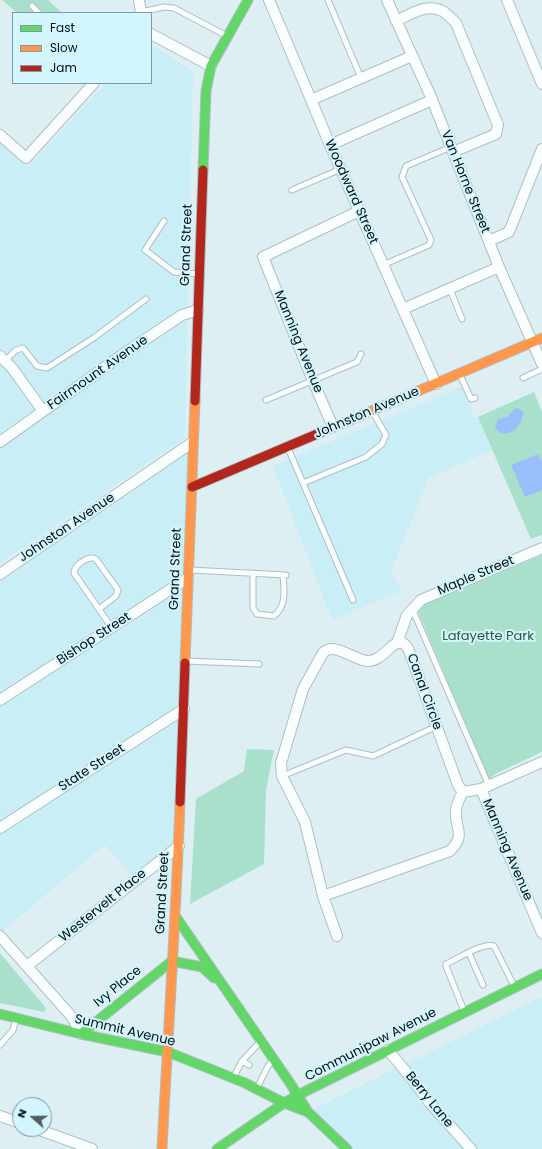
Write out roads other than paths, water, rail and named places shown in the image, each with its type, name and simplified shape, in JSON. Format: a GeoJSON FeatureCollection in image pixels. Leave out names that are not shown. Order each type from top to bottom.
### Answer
{"type":"FeatureCollection","features":[{"type":"Feature","properties":{"kind":"main road","name":"Grand Street"},"geometry":{"type":"LineString","coordinates":[[162,1149],[179,846],[206,91],[211,66],[248,0]]}},
{"type":"Feature","properties":{"kind":"main road","name":"Johnston Avenue"},"geometry":{"type":"LineString","coordinates":[[192,487],[538,340]]}},
{"type":"Feature","properties":{"kind":"main road"},"geometry":{"type":"LineString","coordinates":[[176,917],[298,1095],[308,1112],[345,1148]]}},
{"type":"Feature","properties":{"kind":"main road"},"geometry":{"type":"LineString","coordinates":[[172,961],[202,967],[221,984]]}},
{"type":"Feature","properties":{"kind":"main road","name":"Ivy Place"},"geometry":{"type":"LineString","coordinates":[[81,1034],[172,961]]}},
{"type":"Feature","properties":{"kind":"main road","name":"Communipaw Avenue"},"geometry":{"type":"LineString","coordinates":[[217,1149],[298,1095],[542,974]]}},
{"type":"Feature","properties":{"kind":"main road","name":"Summit Avenue"},"geometry":{"type":"LineString","coordinates":[[0,1014],[81,1034],[168,1052],[233,1078],[284,1103],[308,1112]]}},
{"type":"Feature","properties":{"kind":"street"},"geometry":{"type":"LineString","coordinates":[[139,0],[141,12]]}},
{"type":"Feature","properties":{"kind":"street","name":"Woodward Street"},"geometry":{"type":"LineString","coordinates":[[269,0],[330,145],[436,384]]}},
{"type":"Feature","properties":{"kind":"street","name":"Van Horne Street"},"geometry":{"type":"LineString","coordinates":[[387,0],[432,100],[499,267],[538,340],[542,364]]}},
{"type":"Feature","properties":{"kind":"street"},"geometry":{"type":"LineString","coordinates":[[507,0],[542,84]]}},
{"type":"Feature","properties":{"kind":"street"},"geometry":{"type":"LineString","coordinates":[[396,21],[425,8],[435,8],[445,12],[456,23],[498,125],[496,134],[452,150]]}},
{"type":"Feature","properties":{"kind":"street"},"geometry":{"type":"LineString","coordinates":[[152,35],[211,66]]}},
{"type":"Feature","properties":{"kind":"street"},"geometry":{"type":"LineString","coordinates":[[311,100],[412,56]]}},
{"type":"Feature","properties":{"kind":"street"},"geometry":{"type":"LineString","coordinates":[[0,135],[26,158],[93,84]]}},
{"type":"Feature","properties":{"kind":"street"},"geometry":{"type":"LineString","coordinates":[[330,145],[432,100]]}},
{"type":"Feature","properties":{"kind":"street"},"geometry":{"type":"LineString","coordinates":[[489,241],[509,232],[542,149]]}},
{"type":"Feature","properties":{"kind":"street","name":"Manning Avenue"},"geometry":{"type":"LineString","coordinates":[[334,427],[313,381],[263,257],[359,210]]}},
{"type":"Feature","properties":{"kind":"street"},"geometry":{"type":"LineString","coordinates":[[403,309],[499,267]]}},
{"type":"Feature","properties":{"kind":"street","name":"Fairmount Avenue"},"geometry":{"type":"LineString","coordinates":[[0,442],[122,355],[182,315],[198,310]]}},
{"type":"Feature","properties":{"kind":"street"},"geometry":{"type":"LineString","coordinates":[[3,358],[43,411]]}},
{"type":"Feature","properties":{"kind":"street","name":"Johnston Avenue"},"geometry":{"type":"LineString","coordinates":[[0,574],[193,442]]}},
{"type":"Feature","properties":{"kind":"street","name":"Maple Street"},"geometry":{"type":"LineString","coordinates":[[414,608],[417,602],[421,600],[542,548]]}},
{"type":"Feature","properties":{"kind":"street","name":"Bishop Street"},"geometry":{"type":"LineString","coordinates":[[0,700],[112,628],[189,574]]}},
{"type":"Feature","properties":{"kind":"street"},"geometry":{"type":"LineString","coordinates":[[397,643],[407,616],[414,608]]}},
{"type":"Feature","properties":{"kind":"street","name":"Canal Circle"},"geometry":{"type":"LineString","coordinates":[[337,936],[323,896],[305,822],[282,776],[281,763],[302,689],[326,650],[332,648],[356,658],[369,661],[376,659],[397,643],[403,643],[408,648],[458,785],[463,792]]}},
{"type":"Feature","properties":{"kind":"street","name":"State Street"},"geometry":{"type":"LineString","coordinates":[[0,828],[184,709]]}},
{"type":"Feature","properties":{"kind":"street"},"geometry":{"type":"LineString","coordinates":[[323,896],[450,851],[457,844],[459,835],[456,810],[463,792],[485,788],[542,762]]}},
{"type":"Feature","properties":{"kind":"street","name":"Manning Avenue"},"geometry":{"type":"LineString","coordinates":[[485,788],[542,933]]}},
{"type":"Feature","properties":{"kind":"street","name":"Westervelt Place"},"geometry":{"type":"LineString","coordinates":[[28,966],[179,846]]}},
{"type":"Feature","properties":{"kind":"street"},"geometry":{"type":"LineString","coordinates":[[0,936],[72,1017],[81,1034]]}},
{"type":"Feature","properties":{"kind":"street","name":"Berry Lane"},"geometry":{"type":"LineString","coordinates":[[388,1050],[429,1102],[470,1149]]}},
{"type":"Feature","properties":{"kind":"street"},"geometry":{"type":"LineString","coordinates":[[0,1116],[12,1120]]}},
{"type":"Feature","properties":{"kind":"street"},"geometry":{"type":"LineString","coordinates":[[52,1134],[92,1149]]}},
{"type":"Feature","properties":{"kind":"lane"},"geometry":{"type":"LineString","coordinates":[[328,0],[361,78]]}},
{"type":"Feature","properties":{"kind":"lane"},"geometry":{"type":"LineString","coordinates":[[32,6],[38,12]]}},
{"type":"Feature","properties":{"kind":"lane"},"geometry":{"type":"LineString","coordinates":[[141,12],[164,7],[174,8],[227,37]]}},
{"type":"Feature","properties":{"kind":"lane"},"geometry":{"type":"LineString","coordinates":[[383,265],[429,245],[431,240],[402,177],[406,166],[452,150]]}},
{"type":"Feature","properties":{"kind":"lane"},"geometry":{"type":"LineString","coordinates":[[292,190],[341,169]]}},
{"type":"Feature","properties":{"kind":"lane"},"geometry":{"type":"LineString","coordinates":[[164,221],[145,250],[174,272],[200,274]]}},
{"type":"Feature","properties":{"kind":"lane"},"geometry":{"type":"LineString","coordinates":[[450,289],[462,319]]}},
{"type":"Feature","properties":{"kind":"lane"},"geometry":{"type":"LineString","coordinates":[[3,358],[16,350],[23,348],[37,366],[47,368],[95,337],[146,299]]}},
{"type":"Feature","properties":{"kind":"lane"},"geometry":{"type":"LineString","coordinates":[[266,400],[356,362],[361,354]]}},
{"type":"Feature","properties":{"kind":"lane"},"geometry":{"type":"LineString","coordinates":[[523,378],[542,370]]}},
{"type":"Feature","properties":{"kind":"lane"},"geometry":{"type":"LineString","coordinates":[[460,374],[471,400],[475,398]]}},
{"type":"Feature","properties":{"kind":"lane"},"geometry":{"type":"LineString","coordinates":[[303,483],[366,457],[382,444],[386,435],[372,411]]}},
{"type":"Feature","properties":{"kind":"lane"},"geometry":{"type":"LineString","coordinates":[[287,447],[353,600]]}},
{"type":"Feature","properties":{"kind":"lane"},"geometry":{"type":"LineString","coordinates":[[99,609],[116,596],[118,590],[96,560],[89,558],[74,569],[74,573],[112,628]]}},
{"type":"Feature","properties":{"kind":"lane"},"geometry":{"type":"LineString","coordinates":[[189,574],[253,573],[284,575],[283,602],[278,613],[274,616],[256,614],[253,608],[253,573]]}},
{"type":"Feature","properties":{"kind":"lane"},"geometry":{"type":"LineString","coordinates":[[414,608],[414,613],[485,788]]}},
{"type":"Feature","properties":{"kind":"lane"},"geometry":{"type":"LineString","coordinates":[[186,661],[259,664]]}},
{"type":"Feature","properties":{"kind":"lane"},"geometry":{"type":"LineString","coordinates":[[282,776],[346,750],[373,756],[437,726]]}},
{"type":"Feature","properties":{"kind":"lane"},"geometry":{"type":"LineString","coordinates":[[464,1012],[445,967],[446,964],[468,953],[485,945],[492,945],[514,987]]}},
{"type":"Feature","properties":{"kind":"lane"},"geometry":{"type":"LineString","coordinates":[[468,953],[483,984]]}},
{"type":"Feature","properties":{"kind":"lane"},"geometry":{"type":"LineString","coordinates":[[0,1045],[13,1030],[16,1018]]}},
{"type":"Feature","properties":{"kind":"lane"},"geometry":{"type":"LineString","coordinates":[[233,1078],[242,1061],[261,1041]]}},
{"type":"Feature","properties":{"kind":"lane"},"geometry":{"type":"LineString","coordinates":[[257,1089],[262,1072],[274,1060]]}},
{"type":"Feature","properties":{"kind":"lane"},"geometry":{"type":"LineString","coordinates":[[242,1061],[249,1065]]}},
{"type":"Feature","properties":{"kind":"water"},"geometry":{"type":"Polygon","coordinates":[[[518,408],[523,412],[522,418],[514,431],[504,434],[495,428],[498,419],[508,417],[513,410],[518,408]]]}},
{"type":"Feature","properties":{"kind":"water"},"geometry":{"type":"Polygon","coordinates":[[[538,454],[542,461],[542,490],[525,497],[511,465],[538,454]]]}},
{"type":"Feature","properties":{"kind":"park label","name":"Lafayette Park"},"geometry":{"type":"Point","coordinates":[488,637]}}]}
